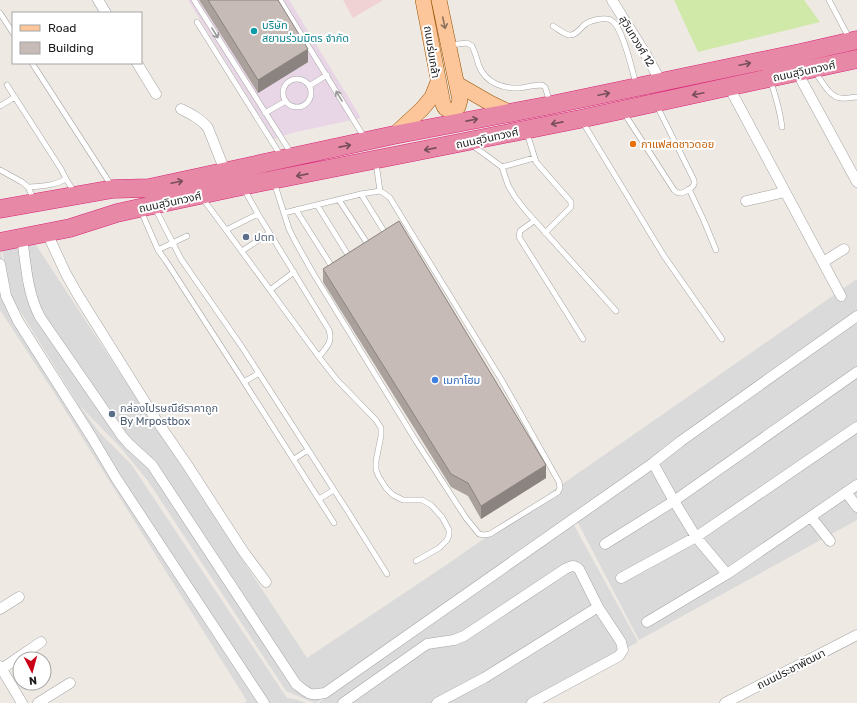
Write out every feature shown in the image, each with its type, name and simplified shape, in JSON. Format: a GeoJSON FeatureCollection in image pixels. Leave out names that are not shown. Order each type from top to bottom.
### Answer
{"type":"FeatureCollection","features":[{"type":"Feature","properties":{"kind":"highway","name":"ถนนสุวินทวงศ์"},"geometry":{"type":"LineString","coordinates":[[0,220],[394,135],[550,105],[800,53],[822,43],[854,35]]}},
{"type":"Feature","properties":{"kind":"highway","name":"ถนนสุวินทวงศ์"},"geometry":{"type":"LineString","coordinates":[[0,209],[41,211],[78,218],[117,213],[242,186],[580,119],[857,59]]}},
{"type":"Feature","properties":{"kind":"highway"},"geometry":{"type":"LineString","coordinates":[[809,70],[857,72]]}},
{"type":"Feature","properties":{"kind":"highway","name":"ถนนสุวินทวงศ์"},"geometry":{"type":"LineString","coordinates":[[0,233],[41,211],[77,196],[113,189],[149,188]]}},
{"type":"Feature","properties":{"kind":"highway","name":"ถนนสุวินทวงศ์"},"geometry":{"type":"LineString","coordinates":[[0,242],[22,238],[41,211]]}},
{"type":"Feature","properties":{"kind":"main road","name":"ถนนร่มเกล้า"},"geometry":{"type":"LineString","coordinates":[[394,135],[422,109],[432,97],[438,82],[423,0]]}},
{"type":"Feature","properties":{"kind":"main road","name":"ถนนร่มเกล้า"},"geometry":{"type":"LineString","coordinates":[[439,0],[457,84],[490,103],[511,112]]}},
{"type":"Feature","properties":{"kind":"main road"},"geometry":{"type":"LineString","coordinates":[[438,82],[444,106],[447,110],[456,109],[459,104],[460,100],[457,84]]}},
{"type":"Feature","properties":{"kind":"street"},"geometry":{"type":"LineString","coordinates":[[98,0],[105,12]]}},
{"type":"Feature","properties":{"kind":"street","name":"สุวินทวงศ์ 12"},"geometry":{"type":"LineString","coordinates":[[612,0],[645,53],[660,82]]}},
{"type":"Feature","properties":{"kind":"street"},"geometry":{"type":"LineString","coordinates":[[137,64],[156,94]]}},
{"type":"Feature","properties":{"kind":"street"},"geometry":{"type":"LineString","coordinates":[[809,70],[857,182]]}},
{"type":"Feature","properties":{"kind":"street"},"geometry":{"type":"LineString","coordinates":[[729,87],[842,296]]}},
{"type":"Feature","properties":{"kind":"street"},"geometry":{"type":"LineString","coordinates":[[182,109],[205,123],[225,171]]}},
{"type":"Feature","properties":{"kind":"street"},"geometry":{"type":"LineString","coordinates":[[746,201],[785,192]]}},
{"type":"Feature","properties":{"kind":"street"},"geometry":{"type":"LineString","coordinates":[[41,211],[66,274],[78,295],[155,418],[243,551],[266,582]]}},
{"type":"Feature","properties":{"kind":"street"},"geometry":{"type":"LineString","coordinates":[[22,238],[31,296],[40,317],[122,436],[152,465],[296,684],[307,693],[314,695],[325,694],[654,464],[681,442],[857,316]]}},
{"type":"Feature","properties":{"kind":"street"},"geometry":{"type":"LineString","coordinates":[[823,262],[844,249]]}},
{"type":"Feature","properties":{"kind":"street"},"geometry":{"type":"LineString","coordinates":[[0,264],[6,296],[18,321],[116,478],[264,703]]}},
{"type":"Feature","properties":{"kind":"street"},"geometry":{"type":"LineString","coordinates":[[604,544],[674,501],[857,372]]}},
{"type":"Feature","properties":{"kind":"street"},"geometry":{"type":"LineString","coordinates":[[621,578],[696,536],[857,427]]}},
{"type":"Feature","properties":{"kind":"street"},"geometry":{"type":"LineString","coordinates":[[654,464],[674,501],[696,536],[727,574]]}},
{"type":"Feature","properties":{"kind":"street"},"geometry":{"type":"LineString","coordinates":[[648,622],[727,574],[857,485]]}},
{"type":"Feature","properties":{"kind":"street"},"geometry":{"type":"LineString","coordinates":[[846,492],[857,507]]}},
{"type":"Feature","properties":{"kind":"street"},"geometry":{"type":"LineString","coordinates":[[811,517],[830,541]]}},
{"type":"Feature","properties":{"kind":"street"},"geometry":{"type":"LineString","coordinates":[[343,703],[427,644],[454,640],[464,636],[565,569],[571,566],[576,566],[598,606],[621,642],[623,650],[619,656],[532,703]]}},
{"type":"Feature","properties":{"kind":"street"},"geometry":{"type":"LineString","coordinates":[[0,609],[19,597]]}},
{"type":"Feature","properties":{"kind":"street"},"geometry":{"type":"LineString","coordinates":[[437,703],[484,678],[598,606]]}},
{"type":"Feature","properties":{"kind":"street","name":"ถนนประชาพัฒนา"},"geometry":{"type":"LineString","coordinates":[[725,703],[857,636]]}},
{"type":"Feature","properties":{"kind":"street"},"geometry":{"type":"LineString","coordinates":[[22,703],[1,668],[40,642]]}},
{"type":"Feature","properties":{"kind":"street"},"geometry":{"type":"LineString","coordinates":[[38,703],[70,682]]}},
{"type":"Feature","properties":{"kind":"lane"},"geometry":{"type":"LineString","coordinates":[[194,0],[265,112],[287,158]]}},
{"type":"Feature","properties":{"kind":"lane"},"geometry":{"type":"LineString","coordinates":[[280,0],[367,142]]}},
{"type":"Feature","properties":{"kind":"lane"},"geometry":{"type":"LineString","coordinates":[[829,0],[854,35]]}},
{"type":"Feature","properties":{"kind":"lane"},"geometry":{"type":"LineString","coordinates":[[0,13],[12,31]]}},
{"type":"Feature","properties":{"kind":"lane"},"geometry":{"type":"LineString","coordinates":[[553,26],[570,35],[574,34],[586,23],[604,19],[610,20],[616,25],[622,38],[637,87]]}},
{"type":"Feature","properties":{"kind":"lane"},"geometry":{"type":"LineString","coordinates":[[197,22],[287,158]]}},
{"type":"Feature","properties":{"kind":"lane"},"geometry":{"type":"LineString","coordinates":[[448,45],[467,43],[472,46],[483,73],[488,79],[496,84],[508,88],[542,85],[545,88],[550,105]]}},
{"type":"Feature","properties":{"kind":"lane"},"geometry":{"type":"LineString","coordinates":[[33,64],[113,189]]}},
{"type":"Feature","properties":{"kind":"lane"},"geometry":{"type":"LineString","coordinates":[[809,70],[834,97],[857,97]]}},
{"type":"Feature","properties":{"kind":"lane"},"geometry":{"type":"LineString","coordinates":[[309,86],[327,76]]}},
{"type":"Feature","properties":{"kind":"lane"},"geometry":{"type":"LineString","coordinates":[[769,78],[781,115],[782,127]]}},
{"type":"Feature","properties":{"kind":"lane"},"geometry":{"type":"LineString","coordinates":[[293,79],[306,82],[309,86],[311,94],[307,102],[296,106],[286,102],[283,93],[286,84],[293,79]]}},
{"type":"Feature","properties":{"kind":"lane"},"geometry":{"type":"LineString","coordinates":[[7,85],[77,196]]}},
{"type":"Feature","properties":{"kind":"lane"},"geometry":{"type":"LineString","coordinates":[[0,106],[15,97]]}},
{"type":"Feature","properties":{"kind":"lane"},"geometry":{"type":"LineString","coordinates":[[265,112],[286,102]]}},
{"type":"Feature","properties":{"kind":"lane"},"geometry":{"type":"LineString","coordinates":[[622,110],[674,190],[681,193],[689,189],[695,182],[656,103]]}},
{"type":"Feature","properties":{"kind":"lane"},"geometry":{"type":"LineString","coordinates":[[580,119],[664,256],[722,339]]}},
{"type":"Feature","properties":{"kind":"lane"},"geometry":{"type":"LineString","coordinates":[[526,130],[536,162],[571,202],[571,207],[545,233]]}},
{"type":"Feature","properties":{"kind":"lane"},"geometry":{"type":"LineString","coordinates":[[468,142],[502,167],[508,185],[515,197],[534,221],[616,311]]}},
{"type":"Feature","properties":{"kind":"lane"},"geometry":{"type":"LineString","coordinates":[[502,167],[534,158]]}},
{"type":"Feature","properties":{"kind":"lane"},"geometry":{"type":"LineString","coordinates":[[375,160],[380,191]]}},
{"type":"Feature","properties":{"kind":"lane"},"geometry":{"type":"LineString","coordinates":[[0,170],[22,182],[41,211]]}},
{"type":"Feature","properties":{"kind":"lane"},"geometry":{"type":"LineString","coordinates":[[41,211],[54,185],[66,179]]}},
{"type":"Feature","properties":{"kind":"lane"},"geometry":{"type":"LineString","coordinates":[[274,180],[284,213],[289,229],[313,274],[420,447],[466,518],[479,534],[490,534],[558,492],[560,488],[559,482],[501,379],[390,198],[380,191],[361,194],[284,213]]}},
{"type":"Feature","properties":{"kind":"lane"},"geometry":{"type":"LineString","coordinates":[[242,186],[329,330],[331,338],[330,341],[319,357]]}},
{"type":"Feature","properties":{"kind":"lane"},"geometry":{"type":"LineString","coordinates":[[689,189],[716,250]]}},
{"type":"Feature","properties":{"kind":"lane"},"geometry":{"type":"LineString","coordinates":[[361,194],[387,236]]}},
{"type":"Feature","properties":{"kind":"lane"},"geometry":{"type":"LineString","coordinates":[[200,196],[337,380],[376,420],[381,428],[376,470],[386,488],[393,495],[403,500],[422,500],[431,505],[442,517],[449,530],[447,540],[439,548],[416,561]]}},
{"type":"Feature","properties":{"kind":"lane"},"geometry":{"type":"LineString","coordinates":[[339,200],[370,248]]}},
{"type":"Feature","properties":{"kind":"lane"},"geometry":{"type":"LineString","coordinates":[[317,205],[351,260]]}},
{"type":"Feature","properties":{"kind":"lane"},"geometry":{"type":"LineString","coordinates":[[147,207],[242,347],[387,574]]}},
{"type":"Feature","properties":{"kind":"lane"},"geometry":{"type":"LineString","coordinates":[[147,207],[158,250],[334,523]]}},
{"type":"Feature","properties":{"kind":"lane"},"geometry":{"type":"LineString","coordinates":[[296,210],[334,271]]}},
{"type":"Feature","properties":{"kind":"lane"},"geometry":{"type":"LineString","coordinates":[[226,230],[258,214]]}},
{"type":"Feature","properties":{"kind":"lane"},"geometry":{"type":"LineString","coordinates":[[534,221],[520,231],[519,236],[583,339]]}},
{"type":"Feature","properties":{"kind":"lane"},"geometry":{"type":"LineString","coordinates":[[242,251],[269,233]]}},
{"type":"Feature","properties":{"kind":"lane"},"geometry":{"type":"LineString","coordinates":[[158,250],[187,236]]}},
{"type":"Feature","properties":{"kind":"lane"},"geometry":{"type":"LineString","coordinates":[[270,290],[294,272]]}},
{"type":"Feature","properties":{"kind":"lane"},"geometry":{"type":"LineString","coordinates":[[244,382],[259,373]]}},
{"type":"Feature","properties":{"kind":"lane"},"geometry":{"type":"LineString","coordinates":[[294,459],[308,450]]}},
{"type":"Feature","properties":{"kind":"lane"},"geometry":{"type":"LineString","coordinates":[[319,499],[334,490]]}},
{"type":"Feature","properties":{"kind":"shaded area","name":"บริษัท สยามร่วมมิตร จำกัด"},"geometry":{"type":"Polygon","coordinates":[[[188,0],[289,0],[361,118],[292,133],[274,139],[188,0]]]}},
{"type":"Feature","properties":{"kind":"shaded area"},"geometry":{"type":"Polygon","coordinates":[[[343,0],[383,0],[353,18],[343,0]]]}},
{"type":"Feature","properties":{"kind":"shaded area"},"geometry":{"type":"Polygon","coordinates":[[[34,242],[307,658],[449,563],[857,279],[857,520],[639,640],[577,521],[436,616],[314,703],[286,691],[148,481],[120,447],[79,405],[99,432],[131,464],[287,698],[307,703],[244,703],[247,701],[53,391],[0,310],[0,249],[10,300],[67,390],[78,404],[12,298],[1,246],[34,242]]]}},
{"type":"Feature","properties":{"kind":"shaded area"},"geometry":{"type":"Polygon","coordinates":[[[574,525],[638,642],[527,703],[318,703],[440,617],[574,525]]]}},
{"type":"Feature","properties":{"kind":"green space"},"geometry":{"type":"Polygon","coordinates":[[[674,0],[804,0],[820,22],[698,52],[674,0]]]}},
{"type":"Feature","properties":{"kind":"building","name":"บริษัท สยามร่วมมิตร จำกัด"},"geometry":{"type":"Polygon","coordinates":[[[208,0],[278,0],[308,49],[258,80],[208,0]]]}},
{"type":"Feature","properties":{"kind":"building","name":"เมกาโฮม"},"geometry":{"type":"Polygon","coordinates":[[[399,221],[546,465],[481,506],[468,483],[451,474],[323,269],[399,221]]]}},
{"type":"Feature","properties":{"kind":"place","name":"บริษัท สยามร่วมมิตร จำกัด"},"geometry":{"type":"Point","coordinates":[254,31]}},
{"type":"Feature","properties":{"kind":"place","name":"กาแฟสดชาวดอย"},"geometry":{"type":"Point","coordinates":[633,144]}},
{"type":"Feature","properties":{"kind":"place","name":"ปตท"},"geometry":{"type":"Point","coordinates":[246,237]}},
{"type":"Feature","properties":{"kind":"place","name":"เมกาโฮม"},"geometry":{"type":"Point","coordinates":[435,380]}},
{"type":"Feature","properties":{"kind":"place","name":"กล่องไปรษณีย์ราคาถูก By Mrpostbox"},"geometry":{"type":"Point","coordinates":[112,414]}}]}
